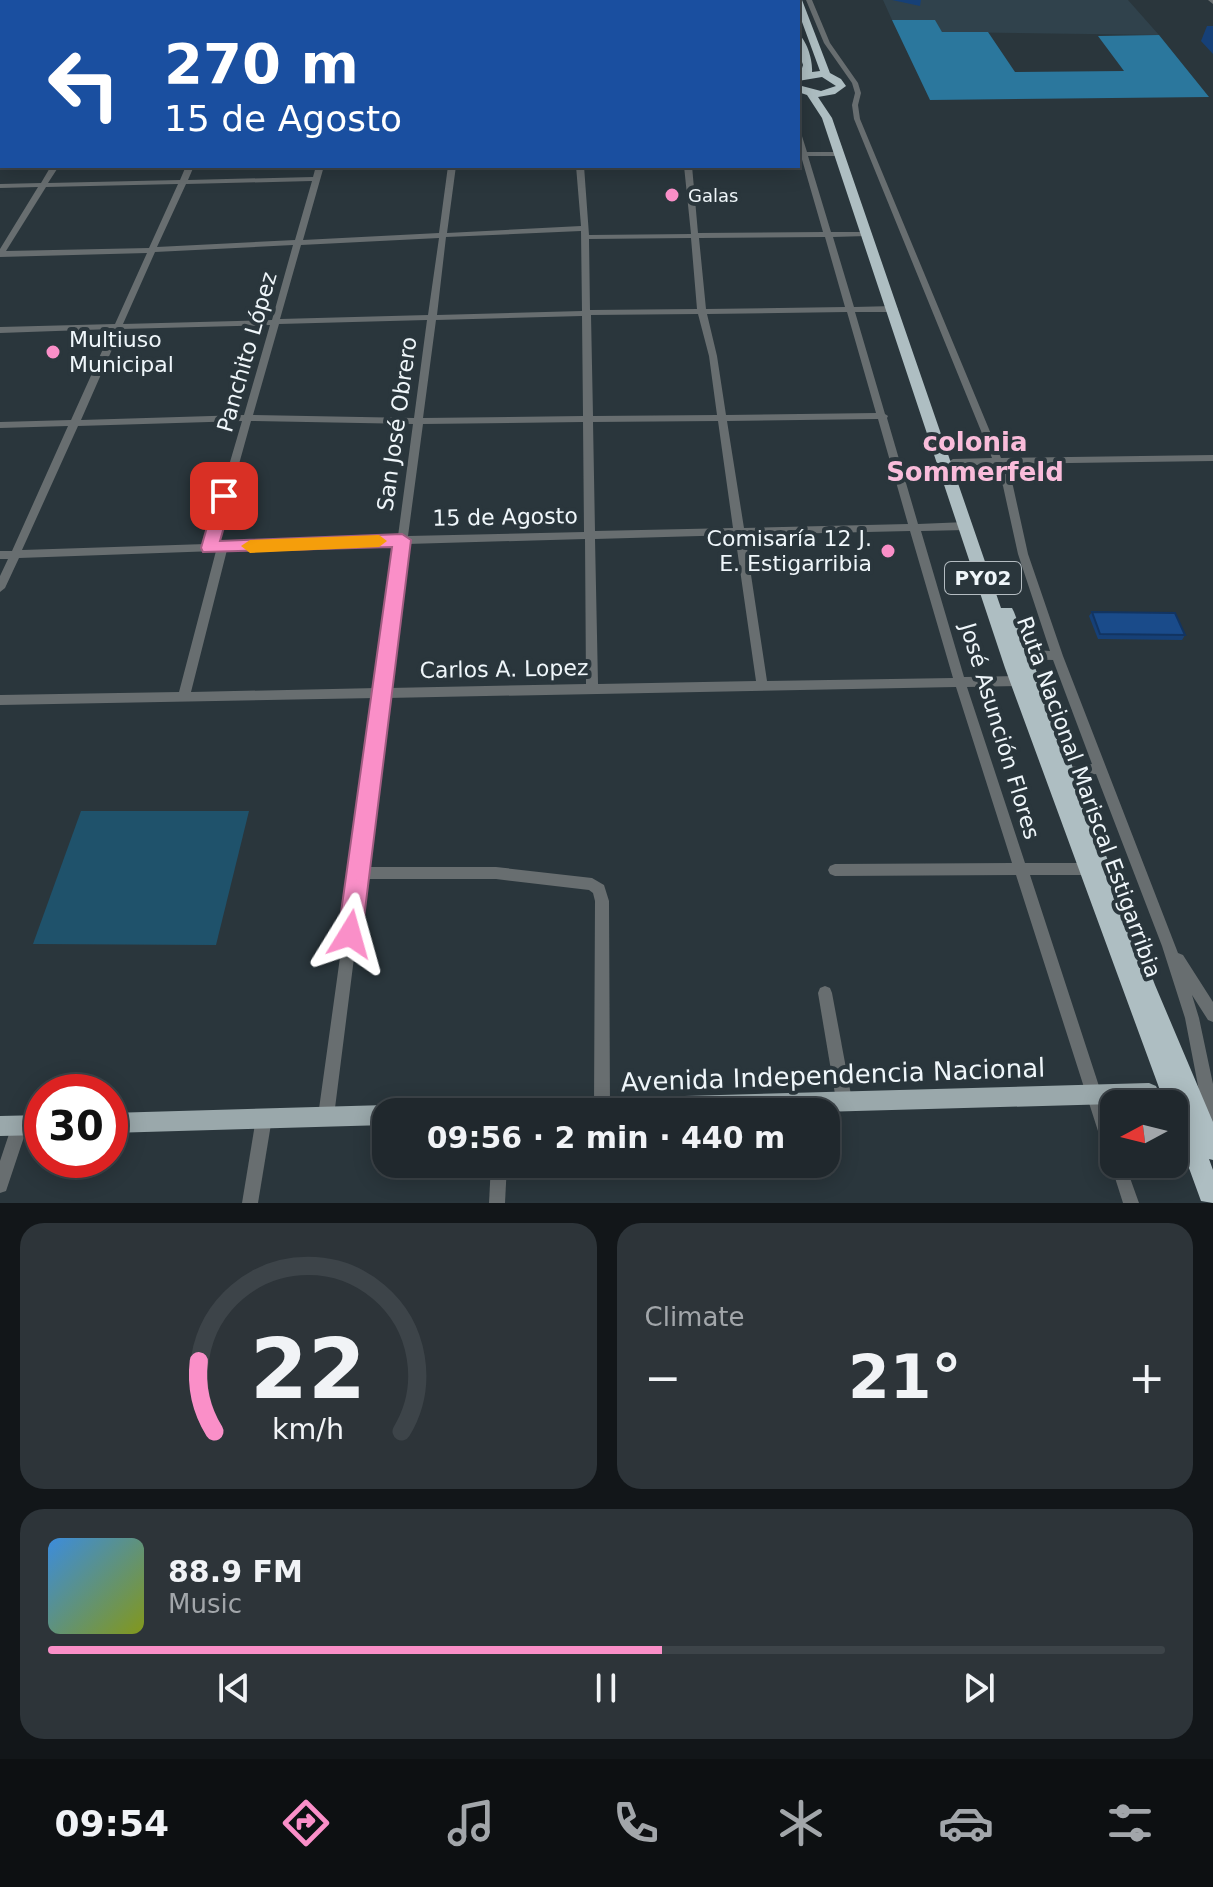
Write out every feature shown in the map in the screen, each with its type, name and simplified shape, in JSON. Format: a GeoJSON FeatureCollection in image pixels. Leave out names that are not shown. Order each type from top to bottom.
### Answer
{"type":"FeatureCollection","features":[{"type":"Feature","properties":{"kind":"highway"},"geometry":{"type":"LineString","coordinates":[[800,5],[826,75],[837,88]]}},
{"type":"Feature","properties":{"kind":"highway"},"geometry":{"type":"LineString","coordinates":[[800,44],[808,65],[803,76],[826,75]]}},
{"type":"Feature","properties":{"kind":"highway","name":"PY02"},"geometry":{"type":"LineString","coordinates":[[804,91],[837,88]]}},
{"type":"Feature","properties":{"kind":"highway","name":"Ruta Nacional Mariscal Estigarribia"},"geometry":{"type":"LineString","coordinates":[[837,88],[829,106],[1021,654],[1145,986],[1213,1149]]}},
{"type":"Feature","properties":{"kind":"highway","name":"Ruta Nacional Mariscal Estigarribia"},"geometry":{"type":"LineString","coordinates":[[804,91],[827,118],[1018,681],[1213,1201]]}},
{"type":"Feature","properties":{"kind":"main road","name":"Avenida Independencia Nacional"},"geometry":{"type":"LineString","coordinates":[[840,1100],[1100,1094]]}},
{"type":"Feature","properties":{"kind":"main road"},"geometry":{"type":"LineString","coordinates":[[128,1122],[372,1115]]}},
{"type":"Feature","properties":{"kind":"street"},"geometry":{"type":"LineString","coordinates":[[809,0],[827,43],[855,83],[858,93],[855,105],[857,119],[1008,486],[1023,554],[1057,656],[1169,946],[1192,1018],[1213,1122]]}},
{"type":"Feature","properties":{"kind":"street"},"geometry":{"type":"LineString","coordinates":[[837,88],[855,83]]}},
{"type":"Feature","properties":{"kind":"street"},"geometry":{"type":"LineString","coordinates":[[801,154],[839,154]]}},
{"type":"Feature","properties":{"kind":"street","name":"José Asunción Flores"},"geometry":{"type":"LineString","coordinates":[[801,154],[883,416],[960,682],[1100,1117]]}},
{"type":"Feature","properties":{"kind":"street"},"geometry":{"type":"LineString","coordinates":[[0,255],[54,168]]}},
{"type":"Feature","properties":{"kind":"street"},"geometry":{"type":"LineString","coordinates":[[0,588],[189,168]]}},
{"type":"Feature","properties":{"kind":"street","name":"Panchito López"},"geometry":{"type":"LineString","coordinates":[[184,696],[246,418],[319,168]]}},
{"type":"Feature","properties":{"kind":"street","name":"San José Obrero"},"geometry":{"type":"LineString","coordinates":[[326,1116],[452,168]]}},
{"type":"Feature","properties":{"kind":"street"},"geometry":{"type":"LineString","coordinates":[[580,168],[585,233],[592,688]]}},
{"type":"Feature","properties":{"kind":"street"},"geometry":{"type":"LineString","coordinates":[[688,168],[702,312],[713,356],[762,685]]}},
{"type":"Feature","properties":{"kind":"street"},"geometry":{"type":"LineString","coordinates":[[0,186],[316,179]]}},
{"type":"Feature","properties":{"kind":"street"},"geometry":{"type":"LineString","coordinates":[[0,255],[297,244],[443,234],[867,234]]}},
{"type":"Feature","properties":{"kind":"street"},"geometry":{"type":"LineString","coordinates":[[0,330],[585,313],[894,309]]}},
{"type":"Feature","properties":{"kind":"street"},"geometry":{"type":"LineString","coordinates":[[0,425],[246,418],[418,421],[883,416]]}},
{"type":"Feature","properties":{"kind":"street"},"geometry":{"type":"LineString","coordinates":[[953,462],[1213,458]]}},
{"type":"Feature","properties":{"kind":"street","name":"15 de Agosto"},"geometry":{"type":"LineString","coordinates":[[0,555],[402,540],[966,526]]}},
{"type":"Feature","properties":{"kind":"street"},"geometry":{"type":"LineString","coordinates":[[1021,654],[1057,656]]}},
{"type":"Feature","properties":{"kind":"street","name":"Carlos A. Lopez"},"geometry":{"type":"LineString","coordinates":[[0,700],[1018,681]]}},
{"type":"Feature","properties":{"kind":"street"},"geometry":{"type":"LineString","coordinates":[[1064,773],[1098,768]]}},
{"type":"Feature","properties":{"kind":"street"},"geometry":{"type":"LineString","coordinates":[[835,870],[1087,869]]}},
{"type":"Feature","properties":{"kind":"street"},"geometry":{"type":"LineString","coordinates":[[358,873],[496,873],[592,884],[599,889],[602,901],[602,1098]]}},
{"type":"Feature","properties":{"kind":"street"},"geometry":{"type":"LineString","coordinates":[[1169,946],[1213,1015]]}},
{"type":"Feature","properties":{"kind":"street"},"geometry":{"type":"LineString","coordinates":[[825,993],[844,1100]]}},
{"type":"Feature","properties":{"kind":"street"},"geometry":{"type":"LineString","coordinates":[[250,1203],[264,1118]]}},
{"type":"Feature","properties":{"kind":"street"},"geometry":{"type":"LineString","coordinates":[[0,1185],[10,1126]]}},
{"type":"Feature","properties":{"kind":"street"},"geometry":{"type":"LineString","coordinates":[[497,1203],[498,1178]]}},
{"type":"Feature","properties":{"kind":"street"},"geometry":{"type":"LineString","coordinates":[[1122,1178],[1131,1203]]}},
{"type":"Feature","properties":{"kind":"shaded area"},"geometry":{"type":"Polygon","coordinates":[[[883,0],[1128,0],[1159,35],[942,32],[934,20],[892,20],[883,0]]]}},
{"type":"Feature","properties":{"kind":"shaded area"},"geometry":{"type":"Polygon","coordinates":[[[892,20],[935,20],[942,32],[988,32],[1015,72],[1124,71],[1098,36],[1159,35],[1209,97],[930,100],[892,20]]]}},
{"type":"Feature","properties":{"kind":"shaded area"},"geometry":{"type":"Polygon","coordinates":[[[81,811],[249,811],[216,945],[33,944],[81,811]]]}},
{"type":"Feature","properties":{"kind":"building"},"geometry":{"type":"Polygon","coordinates":[[[1092,612],[1175,613],[1185,635],[1100,634],[1092,612]]]}},
{"type":"Feature","properties":{"kind":"slow traffic"},"geometry":{"type":"LineString","coordinates":[[250,546],[379,541]]}},
{"type":"Feature","properties":{"kind":"place","name":"Galas"},"geometry":{"type":"Point","coordinates":[672,195]}},
{"type":"Feature","properties":{"kind":"place","name":"Multiuso Municipal"},"geometry":{"type":"Point","coordinates":[53,352]}},
{"type":"Feature","properties":{"kind":"place","name":"Comisaría 12 J. E. Estigarribia"},"geometry":{"type":"Point","coordinates":[888,551]}},
{"type":"Feature","properties":{"kind":"district","name":"colonia Sommerfeld"},"geometry":{"type":"Point","coordinates":[975,457]}},
{"type":"Feature","properties":{"kind":"route"},"geometry":{"type":"LineString","coordinates":[[224,496],[210,548],[402,540],[350,934]]}}]}
